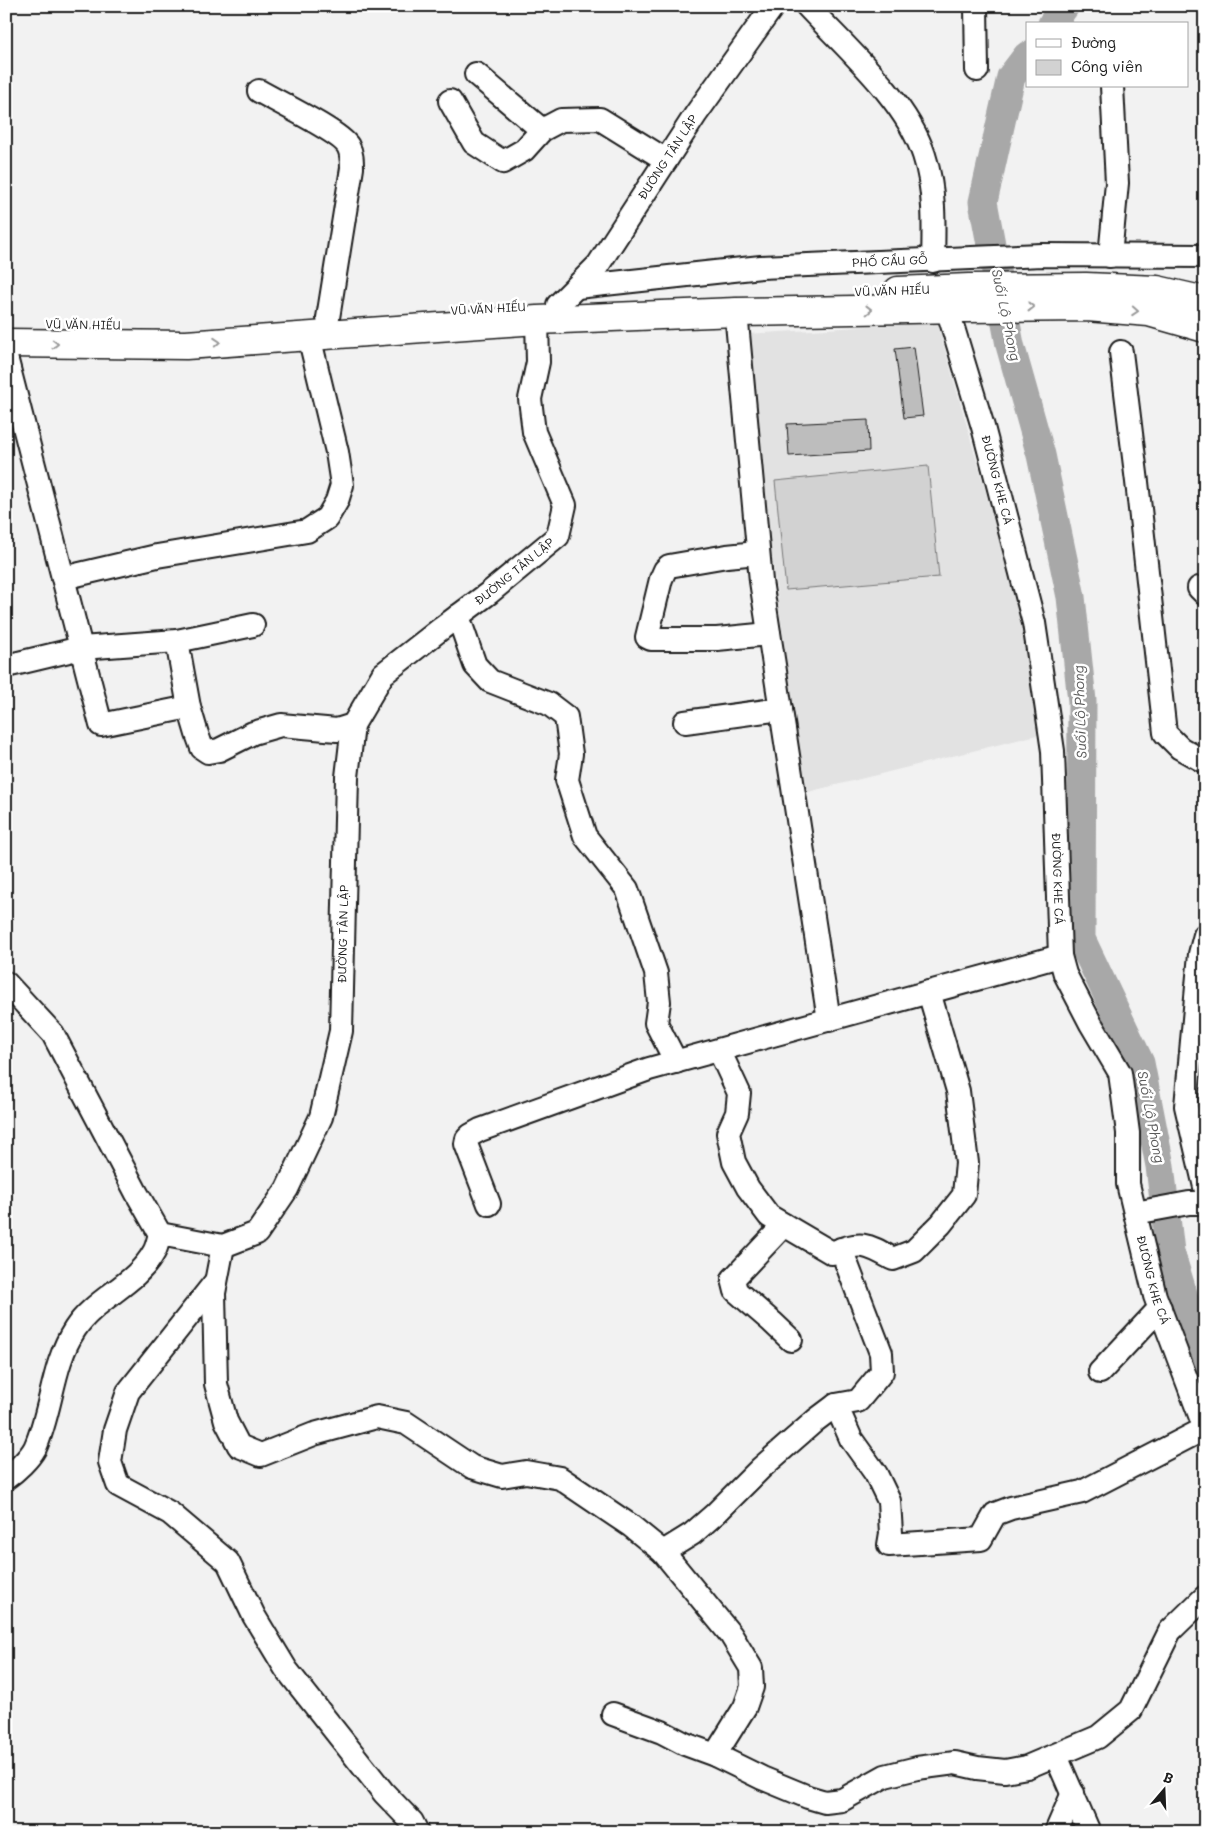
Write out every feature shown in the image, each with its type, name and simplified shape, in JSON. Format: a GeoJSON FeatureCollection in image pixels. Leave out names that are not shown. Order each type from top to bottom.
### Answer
{"type":"FeatureCollection","features":[{"type":"Feature","properties":{"kind":"main road"},"geometry":{"type":"LineString","coordinates":[[960,301],[1086,297],[1157,290],[1205,301]]}},
{"type":"Feature","properties":{"kind":"main road"},"geometry":{"type":"LineString","coordinates":[[1086,297],[1205,328]]}},
{"type":"Feature","properties":{"kind":"main road","name":"VŨ VĂN HIẾU"},"geometry":{"type":"LineString","coordinates":[[557,304],[736,312],[960,301]]}},
{"type":"Feature","properties":{"kind":"main road","name":"VŨ VĂN HIẾU"},"geometry":{"type":"LineString","coordinates":[[6,343],[186,345],[319,327],[557,304],[960,301]]}},
{"type":"Feature","properties":{"kind":"main road","name":"VŨ VĂN HIẾU"},"geometry":{"type":"LineString","coordinates":[[6,324],[319,327]]}},
{"type":"Feature","properties":{"kind":"street"},"geometry":{"type":"LineString","coordinates":[[807,6],[891,96],[914,130],[925,156],[932,198],[934,261]]}},
{"type":"Feature","properties":{"kind":"street"},"geometry":{"type":"LineString","coordinates":[[976,6],[977,70]]}},
{"type":"Feature","properties":{"kind":"street","name":"ĐƯỜNG TÂN LẬP"},"geometry":{"type":"LineString","coordinates":[[224,1246],[257,1233],[287,1190],[321,1117],[341,1032],[347,777],[353,725],[384,674],[489,593],[558,536],[565,505],[534,432],[530,399],[538,362],[557,304],[598,265],[763,10]]}},
{"type":"Feature","properties":{"kind":"street"},"geometry":{"type":"LineString","coordinates":[[476,74],[542,130]]}},
{"type":"Feature","properties":{"kind":"street"},"geometry":{"type":"LineString","coordinates":[[1110,256],[1117,182],[1112,88]]}},
{"type":"Feature","properties":{"kind":"street"},"geometry":{"type":"LineString","coordinates":[[64,578],[157,556],[307,530],[328,518],[337,502],[342,485],[319,327],[352,168],[352,157],[348,145],[337,135],[259,91]]}},
{"type":"Feature","properties":{"kind":"street"},"geometry":{"type":"LineString","coordinates":[[450,101],[474,143],[503,162],[524,150],[542,130],[561,120],[600,119],[666,160]]}},
{"type":"Feature","properties":{"kind":"street","name":"PHỐ CẦU GỖ"},"geometry":{"type":"LineString","coordinates":[[557,304],[761,267],[1042,255],[1205,256]]}},
{"type":"Feature","properties":{"kind":"street","name":"ĐƯỜNG KHE CÁ"},"geometry":{"type":"LineString","coordinates":[[960,301],[983,427],[1034,623],[1052,751],[1060,956],[1065,974],[1091,1024],[1120,1073],[1128,1133],[1128,1184],[1145,1212],[1155,1296],[1204,1431]]}},
{"type":"Feature","properties":{"kind":"street"},"geometry":{"type":"LineString","coordinates":[[736,312],[757,553],[829,1020]]}},
{"type":"Feature","properties":{"kind":"street"},"geometry":{"type":"LineString","coordinates":[[1120,352],[1165,733],[1180,748],[1205,762]]}},
{"type":"Feature","properties":{"kind":"street"},"geometry":{"type":"LineString","coordinates":[[6,357],[101,725],[189,707]]}},
{"type":"Feature","properties":{"kind":"street"},"geometry":{"type":"LineString","coordinates":[[757,553],[669,566],[661,579],[647,637],[660,640],[716,639],[769,634]]}},
{"type":"Feature","properties":{"kind":"street"},"geometry":{"type":"LineString","coordinates":[[458,616],[475,665],[490,681],[549,704],[566,717],[571,754],[567,780],[585,836],[627,890],[656,972],[659,1002],[656,1023],[676,1062]]}},
{"type":"Feature","properties":{"kind":"street"},"geometry":{"type":"LineString","coordinates":[[6,666],[81,648],[177,641],[253,625]]}},
{"type":"Feature","properties":{"kind":"street"},"geometry":{"type":"LineString","coordinates":[[177,641],[189,707],[199,742],[202,748],[208,752],[219,750],[260,730],[281,725],[337,730],[353,725]]}},
{"type":"Feature","properties":{"kind":"street"},"geometry":{"type":"LineString","coordinates":[[685,722],[781,709]]}},
{"type":"Feature","properties":{"kind":"street"},"geometry":{"type":"LineString","coordinates":[[1145,1212],[1200,1198],[1186,1106],[1200,954],[1205,935]]}},
{"type":"Feature","properties":{"kind":"street"},"geometry":{"type":"LineString","coordinates":[[489,1204],[466,1144],[467,1139],[471,1135],[649,1069],[1060,956]]}},
{"type":"Feature","properties":{"kind":"street"},"geometry":{"type":"LineString","coordinates":[[6,983],[53,1034],[160,1234],[154,1252],[141,1269],[87,1314],[75,1329],[59,1366],[34,1448],[26,1460],[6,1478]]}},
{"type":"Feature","properties":{"kind":"street"},"geometry":{"type":"LineString","coordinates":[[719,1050],[739,1093],[737,1113],[728,1133],[734,1162],[748,1188],[769,1216],[832,1253],[850,1245],[870,1246],[893,1260],[914,1251],[941,1224],[964,1195],[967,1163],[958,1091],[929,992]]}},
{"type":"Feature","properties":{"kind":"street"},"geometry":{"type":"LineString","coordinates":[[784,1225],[733,1279],[736,1292],[790,1340]]}},
{"type":"Feature","properties":{"kind":"street"},"geometry":{"type":"LineString","coordinates":[[160,1234],[224,1246],[214,1293],[216,1384],[226,1421],[239,1446],[261,1455],[314,1434],[377,1417],[406,1423],[472,1467],[502,1476],[526,1472],[560,1478],[631,1526],[663,1552],[731,1635],[751,1668],[752,1687],[745,1707],[715,1755]]}},
{"type":"Feature","properties":{"kind":"street"},"geometry":{"type":"LineString","coordinates":[[663,1552],[692,1534],[761,1468],[816,1420],[836,1405],[858,1402],[882,1372],[881,1353],[841,1249]]}},
{"type":"Feature","properties":{"kind":"street"},"geometry":{"type":"LineString","coordinates":[[216,1281],[128,1392],[115,1430],[110,1462],[118,1484],[170,1513],[228,1562],[254,1616],[286,1669],[384,1793],[412,1822],[416,1832]]}},
{"type":"Feature","properties":{"kind":"street"},"geometry":{"type":"LineString","coordinates":[[1100,1372],[1160,1308]]}},
{"type":"Feature","properties":{"kind":"street"},"geometry":{"type":"LineString","coordinates":[[836,1405],[851,1439],[876,1474],[889,1501],[891,1533],[889,1545],[981,1539],[994,1514],[1011,1508],[1082,1492],[1204,1431]]}},
{"type":"Feature","properties":{"kind":"street"},"geometry":{"type":"LineString","coordinates":[[613,1714],[662,1732],[771,1782],[825,1802],[842,1800],[885,1776],[917,1768],[955,1763],[1005,1771],[1028,1767],[1098,1737],[1131,1710],[1170,1630],[1205,1597]]}},
{"type":"Feature","properties":{"kind":"street"},"geometry":{"type":"LineString","coordinates":[[1056,1756],[1089,1832]]}},
{"type":"Feature","properties":{"kind":"street"},"geometry":{"type":"LineString","coordinates":[[1056,1832],[1073,1793]]}},
{"type":"Feature","properties":{"kind":"shaded area"},"geometry":{"type":"Polygon","coordinates":[[[937,322],[1016,596],[1035,687],[1041,734],[804,793],[759,461],[747,334],[937,322]]]}},
{"type":"Feature","properties":{"kind":"green space"},"geometry":{"type":"Polygon","coordinates":[[[928,466],[939,577],[786,590],[775,481],[928,466]]]}},
{"type":"Feature","properties":{"kind":"building"},"geometry":{"type":"Polygon","coordinates":[[[914,347],[923,416],[904,418],[895,349],[914,347]]]}},
{"type":"Feature","properties":{"kind":"building"},"geometry":{"type":"Polygon","coordinates":[[[868,420],[869,451],[789,456],[787,424],[868,420]]]}},
{"type":"Feature","properties":{"kind":"waterway","name":"Suối Lộ Phong"},"geometry":{"type":"LineString","coordinates":[[1053,22],[1065,6]]}},
{"type":"Feature","properties":{"kind":"waterway","name":"Suối Lộ Phong"},"geometry":{"type":"LineString","coordinates":[[1026,57],[1011,77],[983,202],[1010,345],[1041,455],[1071,597],[1082,701],[1081,939],[1140,1063],[1160,1166],[1170,1252],[1205,1365]]}}]}
